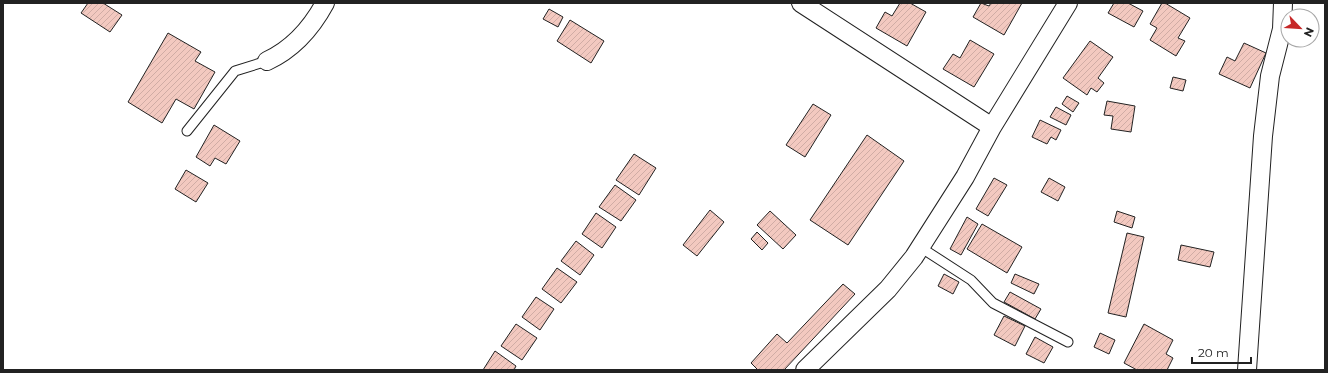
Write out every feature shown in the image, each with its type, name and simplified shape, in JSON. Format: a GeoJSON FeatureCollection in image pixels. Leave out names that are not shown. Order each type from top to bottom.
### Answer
{"type":"FeatureCollection","features":[{"type":"Feature","properties":{"kind":"street"},"geometry":{"type":"LineString","coordinates":[[267,60],[284,53],[315,21],[325,3]]}},
{"type":"Feature","properties":{"kind":"street"},"geometry":{"type":"LineString","coordinates":[[801,3],[992,127]]}},
{"type":"Feature","properties":{"kind":"street"},"geometry":{"type":"LineString","coordinates":[[805,370],[888,289],[920,247],[964,177],[992,127],[1068,3]]}},
{"type":"Feature","properties":{"kind":"street"},"geometry":{"type":"LineString","coordinates":[[1247,370],[1263,136],[1270,76],[1282,29],[1283,3]]}},
{"type":"Feature","properties":{"kind":"lane"},"geometry":{"type":"LineString","coordinates":[[187,132],[235,71],[267,60]]}},
{"type":"Feature","properties":{"kind":"lane"},"geometry":{"type":"LineString","coordinates":[[920,247],[971,280],[993,303],[1068,342]]}},
{"type":"Feature","properties":{"kind":"building"},"geometry":{"type":"Polygon","coordinates":[[[88,3],[103,3],[122,15],[110,32],[81,13],[88,3]]]}},
{"type":"Feature","properties":{"kind":"building"},"geometry":{"type":"Polygon","coordinates":[[[900,3],[910,3],[926,12],[907,46],[876,28],[885,12],[892,16],[900,3]]]}},
{"type":"Feature","properties":{"kind":"building"},"geometry":{"type":"Polygon","coordinates":[[[981,3],[989,6],[991,3],[1022,3],[1004,35],[973,17],[981,3]]]}},
{"type":"Feature","properties":{"kind":"building"},"geometry":{"type":"Polygon","coordinates":[[[1114,3],[1128,3],[1143,11],[1134,27],[1108,13],[1114,3]]]}},
{"type":"Feature","properties":{"kind":"building"},"geometry":{"type":"Polygon","coordinates":[[[1162,3],[1165,3],[1190,18],[1178,38],[1185,41],[1176,56],[1150,40],[1157,28],[1150,24],[1162,3]]]}},
{"type":"Feature","properties":{"kind":"building"},"geometry":{"type":"Polygon","coordinates":[[[549,9],[563,17],[558,27],[543,19],[549,9]]]}},
{"type":"Feature","properties":{"kind":"building"},"geometry":{"type":"Polygon","coordinates":[[[570,20],[604,41],[591,63],[557,41],[570,20]]]}},
{"type":"Feature","properties":{"kind":"building"},"geometry":{"type":"Polygon","coordinates":[[[168,33],[201,52],[195,61],[215,72],[194,109],[176,99],[162,123],[128,102],[168,33]]]}},
{"type":"Feature","properties":{"kind":"building"},"geometry":{"type":"Polygon","coordinates":[[[970,40],[994,54],[974,87],[943,69],[953,54],[960,58],[970,40]]]}},
{"type":"Feature","properties":{"kind":"building"},"geometry":{"type":"Polygon","coordinates":[[[1090,41],[1113,57],[1098,78],[1104,83],[1097,92],[1091,88],[1087,95],[1063,78],[1090,41]]]}},
{"type":"Feature","properties":{"kind":"building"},"geometry":{"type":"Polygon","coordinates":[[[1244,43],[1266,53],[1250,88],[1219,74],[1227,57],[1235,61],[1244,43]]]}},
{"type":"Feature","properties":{"kind":"building"},"geometry":{"type":"Polygon","coordinates":[[[1173,77],[1186,80],[1183,91],[1170,88],[1173,77]]]}},
{"type":"Feature","properties":{"kind":"building"},"geometry":{"type":"Polygon","coordinates":[[[1067,96],[1079,103],[1073,112],[1062,104],[1067,96]]]}},
{"type":"Feature","properties":{"kind":"building"},"geometry":{"type":"Polygon","coordinates":[[[1107,101],[1135,106],[1131,132],[1111,129],[1113,116],[1104,115],[1107,101]]]}},
{"type":"Feature","properties":{"kind":"building"},"geometry":{"type":"Polygon","coordinates":[[[813,104],[831,115],[805,157],[786,145],[813,104]]]}},
{"type":"Feature","properties":{"kind":"building"},"geometry":{"type":"Polygon","coordinates":[[[1056,107],[1071,115],[1066,125],[1050,117],[1056,107]]]}},
{"type":"Feature","properties":{"kind":"building"},"geometry":{"type":"Polygon","coordinates":[[[1040,120],[1061,130],[1056,140],[1051,137],[1047,144],[1032,137],[1040,120]]]}},
{"type":"Feature","properties":{"kind":"building"},"geometry":{"type":"Polygon","coordinates":[[[214,125],[240,141],[226,164],[215,158],[210,166],[196,157],[214,125]]]}},
{"type":"Feature","properties":{"kind":"building"},"geometry":{"type":"Polygon","coordinates":[[[867,135],[904,161],[848,245],[810,220],[867,135]]]}},
{"type":"Feature","properties":{"kind":"building"},"geometry":{"type":"Polygon","coordinates":[[[634,154],[656,168],[639,195],[616,180],[634,154]]]}},
{"type":"Feature","properties":{"kind":"building"},"geometry":{"type":"Polygon","coordinates":[[[186,170],[208,183],[196,202],[175,189],[186,170]]]}},
{"type":"Feature","properties":{"kind":"building"},"geometry":{"type":"Polygon","coordinates":[[[994,178],[1007,185],[988,216],[976,209],[994,178]]]}},
{"type":"Feature","properties":{"kind":"building"},"geometry":{"type":"Polygon","coordinates":[[[1049,178],[1065,187],[1058,201],[1041,192],[1049,178]]]}},
{"type":"Feature","properties":{"kind":"building"},"geometry":{"type":"Polygon","coordinates":[[[615,185],[636,200],[621,221],[599,207],[615,185]]]}},
{"type":"Feature","properties":{"kind":"building"},"geometry":{"type":"Polygon","coordinates":[[[710,210],[724,222],[697,256],[683,245],[710,210]]]}},
{"type":"Feature","properties":{"kind":"building"},"geometry":{"type":"Polygon","coordinates":[[[770,211],[796,235],[783,249],[757,225],[770,211]]]}},
{"type":"Feature","properties":{"kind":"building"},"geometry":{"type":"Polygon","coordinates":[[[1117,211],[1135,217],[1132,228],[1114,222],[1117,211]]]}},
{"type":"Feature","properties":{"kind":"building"},"geometry":{"type":"Polygon","coordinates":[[[596,213],[616,227],[602,248],[582,234],[596,213]]]}},
{"type":"Feature","properties":{"kind":"building"},"geometry":{"type":"Polygon","coordinates":[[[967,217],[978,224],[961,255],[950,249],[967,217]]]}},
{"type":"Feature","properties":{"kind":"building"},"geometry":{"type":"Polygon","coordinates":[[[982,224],[1022,247],[1007,273],[967,249],[982,224]]]}},
{"type":"Feature","properties":{"kind":"building"},"geometry":{"type":"Polygon","coordinates":[[[757,232],[768,243],[762,250],[751,239],[757,232]]]}},
{"type":"Feature","properties":{"kind":"building"},"geometry":{"type":"Polygon","coordinates":[[[1127,233],[1144,237],[1126,317],[1108,313],[1127,233]]]}},
{"type":"Feature","properties":{"kind":"building"},"geometry":{"type":"Polygon","coordinates":[[[576,241],[594,255],[580,275],[561,261],[576,241]]]}},
{"type":"Feature","properties":{"kind":"building"},"geometry":{"type":"Polygon","coordinates":[[[1181,245],[1214,252],[1210,267],[1178,260],[1181,245]]]}},
{"type":"Feature","properties":{"kind":"building"},"geometry":{"type":"Polygon","coordinates":[[[557,268],[577,282],[561,303],[542,289],[557,268]]]}},
{"type":"Feature","properties":{"kind":"building"},"geometry":{"type":"Polygon","coordinates":[[[944,274],[959,282],[953,294],[938,286],[944,274]]]}},
{"type":"Feature","properties":{"kind":"building"},"geometry":{"type":"Polygon","coordinates":[[[1015,274],[1039,284],[1034,294],[1011,283],[1015,274]]]}},
{"type":"Feature","properties":{"kind":"building"},"geometry":{"type":"Polygon","coordinates":[[[843,284],[855,294],[784,370],[758,370],[751,363],[777,334],[787,343],[843,284]]]}},
{"type":"Feature","properties":{"kind":"building"},"geometry":{"type":"Polygon","coordinates":[[[1010,292],[1041,309],[1035,319],[1004,302],[1010,292]]]}},
{"type":"Feature","properties":{"kind":"building"},"geometry":{"type":"Polygon","coordinates":[[[536,297],[554,309],[540,330],[522,317],[536,297]]]}},
{"type":"Feature","properties":{"kind":"building"},"geometry":{"type":"Polygon","coordinates":[[[1004,316],[1025,326],[1015,346],[994,335],[1004,316]]]}},
{"type":"Feature","properties":{"kind":"building"},"geometry":{"type":"Polygon","coordinates":[[[516,324],[537,338],[522,360],[501,346],[516,324]]]}},
{"type":"Feature","properties":{"kind":"building"},"geometry":{"type":"Polygon","coordinates":[[[1144,324],[1173,340],[1166,354],[1173,358],[1167,370],[1137,370],[1124,363],[1144,324]]]}},
{"type":"Feature","properties":{"kind":"building"},"geometry":{"type":"Polygon","coordinates":[[[1100,333],[1115,340],[1109,354],[1094,347],[1100,333]]]}},
{"type":"Feature","properties":{"kind":"building"},"geometry":{"type":"Polygon","coordinates":[[[1035,337],[1053,347],[1044,363],[1026,354],[1035,337]]]}},
{"type":"Feature","properties":{"kind":"building"},"geometry":{"type":"Polygon","coordinates":[[[495,351],[516,366],[514,370],[483,370],[495,351]]]}}]}
